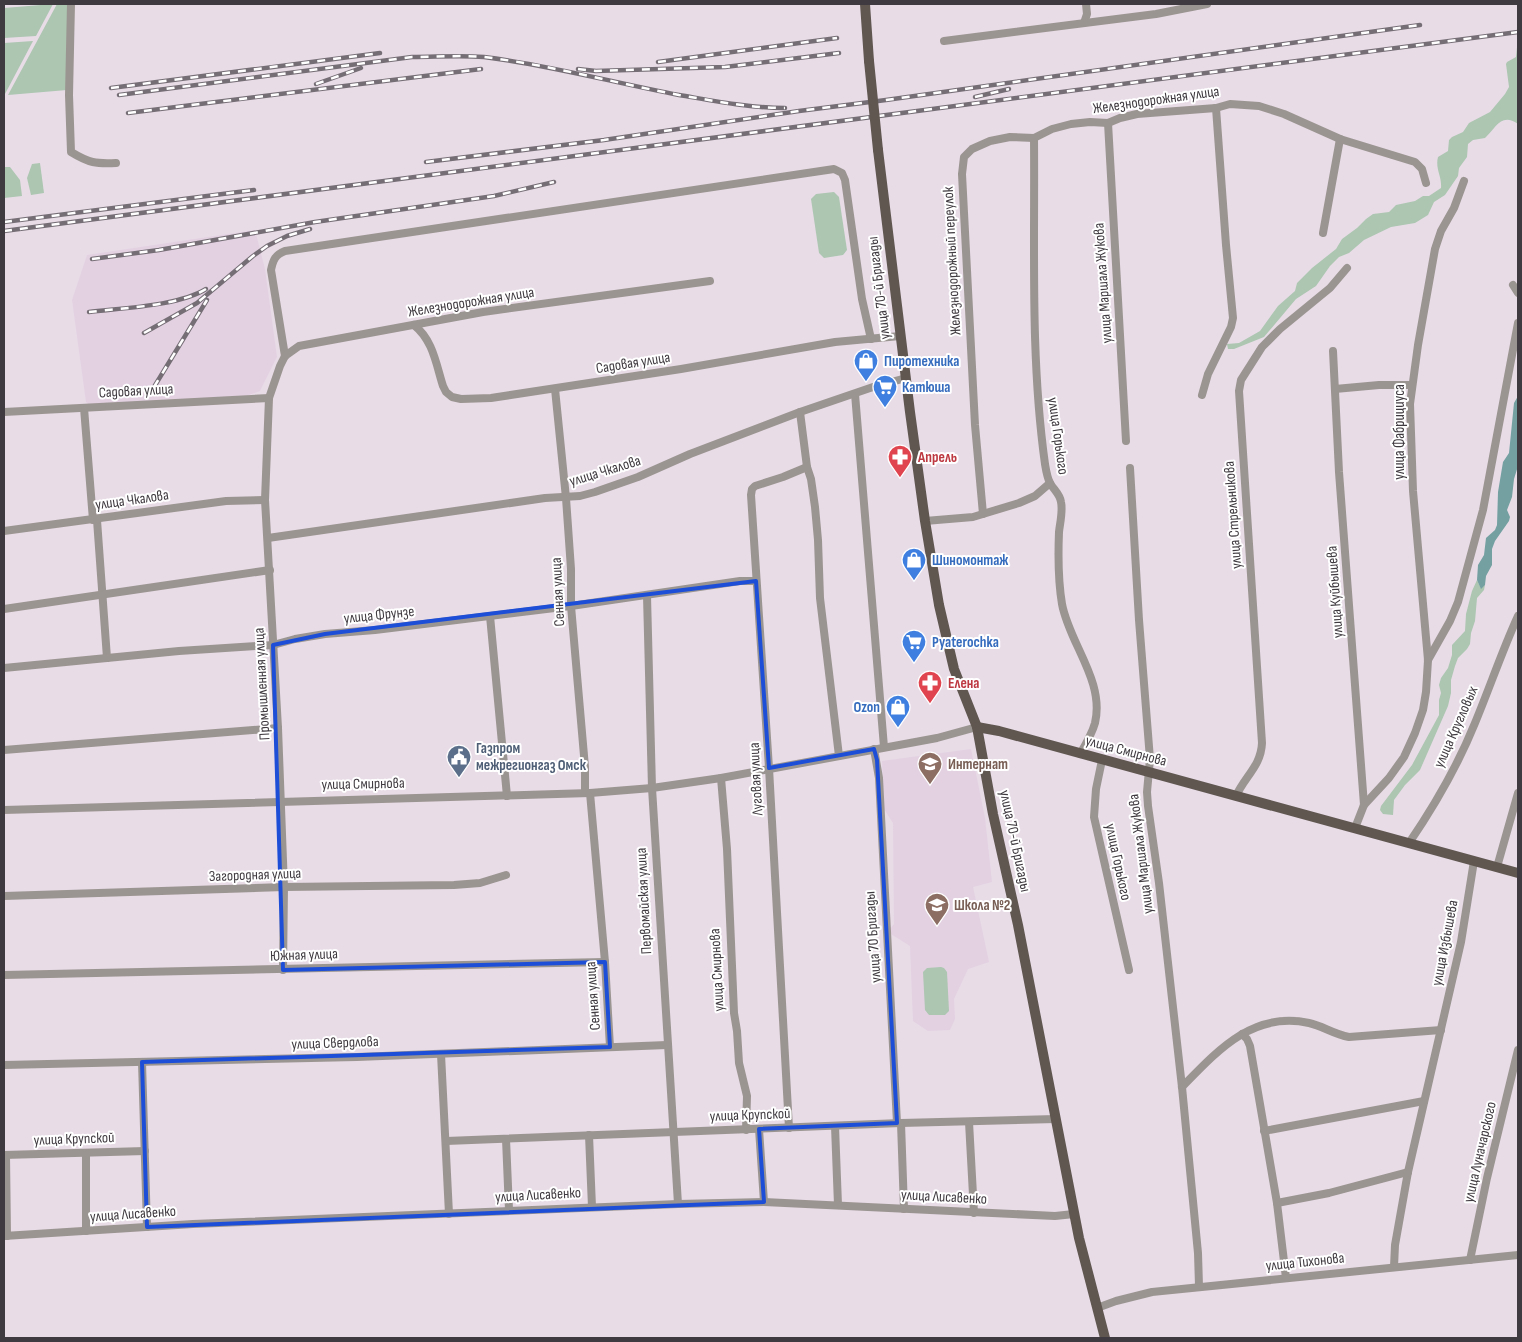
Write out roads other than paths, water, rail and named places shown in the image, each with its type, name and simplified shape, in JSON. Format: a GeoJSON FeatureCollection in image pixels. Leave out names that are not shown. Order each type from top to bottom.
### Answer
{"type":"FeatureCollection","features":[{"type":"Feature","properties":{"kind":"main road","name":"улица 70-й Бригады"},"geometry":{"type":"LineString","coordinates":[[865,4],[878,150],[900,336],[925,521],[946,638],[954,669],[977,727],[993,814],[1018,925],[1074,1214],[1105,1338]]}},
{"type":"Feature","properties":{"kind":"main road","name":"улица Смирнова"},"geometry":{"type":"LineString","coordinates":[[977,727],[999,731],[1518,873]]}},
{"type":"Feature","properties":{"kind":"street"},"geometry":{"type":"LineString","coordinates":[[71,4],[69,95],[71,152],[98,164],[116,163]]}},
{"type":"Feature","properties":{"kind":"street"},"geometry":{"type":"LineString","coordinates":[[1084,23],[1087,14],[1086,4]]}},
{"type":"Feature","properties":{"kind":"street"},"geometry":{"type":"LineString","coordinates":[[944,41],[1156,14],[1207,4]]}},
{"type":"Feature","properties":{"kind":"street","name":"Железнодорожная улица"},"geometry":{"type":"LineString","coordinates":[[964,156],[972,149],[990,141],[1010,137],[1034,138],[1052,129],[1071,124],[1108,123],[1137,114],[1216,108],[1230,104],[1260,106],[1284,114],[1340,139],[1416,162],[1422,169],[1426,183]]}},
{"type":"Feature","properties":{"kind":"street"},"geometry":{"type":"LineString","coordinates":[[1202,395],[1208,374],[1231,327],[1233,318],[1216,108]]}},
{"type":"Feature","properties":{"kind":"street","name":"улица Маршала Жукова"},"geometry":{"type":"LineString","coordinates":[[1108,123],[1126,441]]}},
{"type":"Feature","properties":{"kind":"street","name":"улица Горького"},"geometry":{"type":"LineString","coordinates":[[1034,138],[1034,332],[1045,464],[1050,483],[1061,501],[1058,560],[1062,606],[1068,627],[1083,658],[1094,690],[1096,708],[1095,722],[1090,737],[1080,754]]}},
{"type":"Feature","properties":{"kind":"street"},"geometry":{"type":"LineString","coordinates":[[1323,233],[1340,139]]}},
{"type":"Feature","properties":{"kind":"street","name":"Железнодорожный переулок"},"geometry":{"type":"LineString","coordinates":[[964,156],[962,174],[975,425],[984,514]]}},
{"type":"Feature","properties":{"kind":"street"},"geometry":{"type":"LineString","coordinates":[[269,398],[285,356],[271,270],[273,260],[285,251],[834,169],[842,173],[845,180],[862,299],[871,339]]}},
{"type":"Feature","properties":{"kind":"street","name":"улица Фабрициуса"},"geometry":{"type":"LineString","coordinates":[[1364,805],[1389,778],[1404,757],[1423,710],[1426,692],[1428,660],[1413,491],[1410,426],[1412,385],[1435,249],[1441,231],[1454,208],[1464,181]]}},
{"type":"Feature","properties":{"kind":"street","name":"улица Стрельникова"},"geometry":{"type":"LineString","coordinates":[[1236,796],[1242,783],[1259,762],[1262,753],[1239,391],[1242,380],[1262,347],[1280,329],[1330,288],[1347,268]]}},
{"type":"Feature","properties":{"kind":"street","name":"Железнодорожная улица"},"geometry":{"type":"LineString","coordinates":[[285,356],[299,346],[483,312],[710,281]]}},
{"type":"Feature","properties":{"kind":"street"},"geometry":{"type":"LineString","coordinates":[[1513,285],[1518,293]]}},
{"type":"Feature","properties":{"kind":"street","name":"улица Фабрициуса"},"geometry":{"type":"LineString","coordinates":[[1428,660],[1450,621],[1458,602],[1483,510],[1510,375],[1518,322]]}},
{"type":"Feature","properties":{"kind":"street","name":"Садовая улица"},"geometry":{"type":"LineString","coordinates":[[414,325],[423,332],[429,342],[442,386],[446,392],[461,399],[491,398],[555,389],[827,343],[900,336]]}},
{"type":"Feature","properties":{"kind":"street","name":"улица Куйбышева"},"geometry":{"type":"LineString","coordinates":[[1333,351],[1364,805],[1355,828]]}},
{"type":"Feature","properties":{"kind":"street"},"geometry":{"type":"LineString","coordinates":[[1510,375],[1518,379]]}},
{"type":"Feature","properties":{"kind":"street","name":"улица Чкалова"},"geometry":{"type":"LineString","coordinates":[[268,538],[545,498],[566,498],[587,494],[638,477],[690,454],[800,412],[906,378]]}},
{"type":"Feature","properties":{"kind":"street"},"geometry":{"type":"LineString","coordinates":[[1335,389],[1379,385],[1412,385]]}},
{"type":"Feature","properties":{"kind":"street","name":"Сенная улица"},"geometry":{"type":"LineString","coordinates":[[555,389],[566,498],[571,569],[571,606],[584,767],[605,962],[610,1047]]}},
{"type":"Feature","properties":{"kind":"street"},"geometry":{"type":"LineString","coordinates":[[855,394],[884,747]]}},
{"type":"Feature","properties":{"kind":"street","name":"Садовая улица"},"geometry":{"type":"LineString","coordinates":[[4,412],[269,398]]}},
{"type":"Feature","properties":{"kind":"street","name":"Промышленная улица"},"geometry":{"type":"LineString","coordinates":[[269,398],[265,500],[281,802],[284,887],[283,970]]}},
{"type":"Feature","properties":{"kind":"street"},"geometry":{"type":"LineString","coordinates":[[84,408],[107,658]]}},
{"type":"Feature","properties":{"kind":"street"},"geometry":{"type":"LineString","coordinates":[[800,412],[807,467],[811,479],[815,507],[820,598],[839,756]]}},
{"type":"Feature","properties":{"kind":"street","name":"Луговая улица"},"geometry":{"type":"LineString","coordinates":[[788,1128],[752,489],[755,486],[807,467]]}},
{"type":"Feature","properties":{"kind":"street","name":"улица Маршала Жукова"},"geometry":{"type":"LineString","coordinates":[[1130,468],[1150,758],[1147,792],[1148,806],[1159,883],[1182,1087],[1198,1253],[1198,1286]]}},
{"type":"Feature","properties":{"kind":"street"},"geometry":{"type":"LineString","coordinates":[[925,521],[965,518],[1019,504],[1034,496],[1050,483]]}},
{"type":"Feature","properties":{"kind":"street","name":"улица Чкалова"},"geometry":{"type":"LineString","coordinates":[[4,531],[226,501],[265,500]]}},
{"type":"Feature","properties":{"kind":"street"},"geometry":{"type":"LineString","coordinates":[[4,609],[270,570]]}},
{"type":"Feature","properties":{"kind":"street","name":"улица Фрунзе"},"geometry":{"type":"LineString","coordinates":[[4,668],[273,645],[325,634],[490,616],[647,596],[740,581],[756,581]]}},
{"type":"Feature","properties":{"kind":"street","name":"Первомайская улица"},"geometry":{"type":"LineString","coordinates":[[647,596],[652,788],[678,1204]]}},
{"type":"Feature","properties":{"kind":"street"},"geometry":{"type":"LineString","coordinates":[[490,616],[507,796]]}},
{"type":"Feature","properties":{"kind":"street","name":"улица Кругловых"},"geometry":{"type":"LineString","coordinates":[[1409,843],[1430,812],[1458,761],[1475,724],[1518,616]]}},
{"type":"Feature","properties":{"kind":"street","name":"улица Смирнова"},"geometry":{"type":"LineString","coordinates":[[4,810],[507,796],[652,788],[722,778],[937,738],[977,727]]}},
{"type":"Feature","properties":{"kind":"street"},"geometry":{"type":"LineString","coordinates":[[4,750],[278,728]]}},
{"type":"Feature","properties":{"kind":"street","name":"улица 70 Бригады"},"geometry":{"type":"LineString","coordinates":[[874,749],[879,778],[904,1209]]}},
{"type":"Feature","properties":{"kind":"street","name":"улица Горького"},"geometry":{"type":"LineString","coordinates":[[1102,760],[1096,789],[1094,817],[1128,970]]}},
{"type":"Feature","properties":{"kind":"street","name":"улица Смирнова"},"geometry":{"type":"LineString","coordinates":[[722,778],[727,849],[733,1004],[739,1063],[747,1096],[746,1130]]}},
{"type":"Feature","properties":{"kind":"street"},"geometry":{"type":"LineString","coordinates":[[1497,867],[1518,793]]}},
{"type":"Feature","properties":{"kind":"street","name":"улица Избышева"},"geometry":{"type":"LineString","coordinates":[[1394,1267],[1395,1244],[1408,1172],[1461,942],[1474,861]]}},
{"type":"Feature","properties":{"kind":"street","name":"Загородная улица"},"geometry":{"type":"LineString","coordinates":[[4,896],[284,887],[454,885],[480,883],[506,875]]}},
{"type":"Feature","properties":{"kind":"street","name":"Южная улица"},"geometry":{"type":"LineString","coordinates":[[4,975],[605,962]]}},
{"type":"Feature","properties":{"kind":"street"},"geometry":{"type":"LineString","coordinates":[[1182,1087],[1218,1051],[1242,1034],[1262,1024],[1292,1020],[1312,1023],[1337,1035],[1349,1037],[1442,1030]]}},
{"type":"Feature","properties":{"kind":"street"},"geometry":{"type":"LineString","coordinates":[[1242,1034],[1250,1046],[1277,1203],[1286,1278]]}},
{"type":"Feature","properties":{"kind":"street","name":"улица Свердлова"},"geometry":{"type":"LineString","coordinates":[[4,1065],[441,1054],[667,1045]]}},
{"type":"Feature","properties":{"kind":"street","name":"улица Луначарского"},"geometry":{"type":"LineString","coordinates":[[1470,1260],[1487,1178],[1518,1050]]}},
{"type":"Feature","properties":{"kind":"street"},"geometry":{"type":"LineString","coordinates":[[441,1054],[449,1214]]}},
{"type":"Feature","properties":{"kind":"street"},"geometry":{"type":"LineString","coordinates":[[142,1062],[147,1227]]}},
{"type":"Feature","properties":{"kind":"street"},"geometry":{"type":"LineString","coordinates":[[1264,1131],[1424,1101]]}},
{"type":"Feature","properties":{"kind":"street","name":"улица Крупской"},"geometry":{"type":"LineString","coordinates":[[446,1141],[899,1123],[1056,1119]]}},
{"type":"Feature","properties":{"kind":"street"},"geometry":{"type":"LineString","coordinates":[[969,1122],[974,1213]]}},
{"type":"Feature","properties":{"kind":"street"},"geometry":{"type":"LineString","coordinates":[[835,1126],[838,1205]]}},
{"type":"Feature","properties":{"kind":"street"},"geometry":{"type":"LineString","coordinates":[[759,1129],[764,1202]]}},
{"type":"Feature","properties":{"kind":"street"},"geometry":{"type":"LineString","coordinates":[[589,1135],[592,1207]]}},
{"type":"Feature","properties":{"kind":"street"},"geometry":{"type":"LineString","coordinates":[[506,1138],[509,1210]]}},
{"type":"Feature","properties":{"kind":"street","name":"улица Крупской"},"geometry":{"type":"LineString","coordinates":[[5,1155],[145,1151]]}},
{"type":"Feature","properties":{"kind":"street"},"geometry":{"type":"LineString","coordinates":[[86,1153],[86,1231]]}},
{"type":"Feature","properties":{"kind":"street"},"geometry":{"type":"LineString","coordinates":[[5,1155],[6,1236]]}},
{"type":"Feature","properties":{"kind":"street"},"geometry":{"type":"LineString","coordinates":[[1277,1203],[1329,1193],[1408,1172]]}},
{"type":"Feature","properties":{"kind":"street","name":"улица Лисавенко"},"geometry":{"type":"LineString","coordinates":[[6,1236],[193,1224],[509,1210],[764,1202],[974,1213],[1055,1216],[1074,1214]]}},
{"type":"Feature","properties":{"kind":"street","name":"улица Тихонова"},"geometry":{"type":"LineString","coordinates":[[1097,1308],[1137,1295],[1198,1286],[1518,1255]]}},
{"type":"Feature","properties":{"kind":"railway"},"geometry":{"type":"LineString","coordinates":[[426,162],[604,140],[799,111],[1420,25]]}},
{"type":"Feature","properties":{"kind":"railway"},"geometry":{"type":"LineString","coordinates":[[4,231],[1518,32]]}},
{"type":"Feature","properties":{"kind":"railway"},"geometry":{"type":"LineString","coordinates":[[658,62],[837,38]]}},
{"type":"Feature","properties":{"kind":"railway"},"geometry":{"type":"LineString","coordinates":[[111,88],[380,53]]}},
{"type":"Feature","properties":{"kind":"railway"},"geometry":{"type":"LineString","coordinates":[[578,69],[596,71],[725,67],[839,53]]}},
{"type":"Feature","properties":{"kind":"railway"},"geometry":{"type":"LineString","coordinates":[[119,95],[412,57],[466,56],[509,60],[719,102],[785,108]]}},
{"type":"Feature","properties":{"kind":"railway"},"geometry":{"type":"LineString","coordinates":[[316,84],[361,68]]}},
{"type":"Feature","properties":{"kind":"railway"},"geometry":{"type":"LineString","coordinates":[[128,113],[481,69]]}},
{"type":"Feature","properties":{"kind":"railway"},"geometry":{"type":"LineString","coordinates":[[975,97],[1009,89]]}},
{"type":"Feature","properties":{"kind":"railway"},"geometry":{"type":"LineString","coordinates":[[92,259],[159,250],[315,222],[494,196],[554,182]]}},
{"type":"Feature","properties":{"kind":"railway"},"geometry":{"type":"LineString","coordinates":[[4,222],[254,190]]}},
{"type":"Feature","properties":{"kind":"railway"},"geometry":{"type":"LineString","coordinates":[[144,333],[197,303],[267,246],[287,236],[310,229]]}},
{"type":"Feature","properties":{"kind":"railway"},"geometry":{"type":"LineString","coordinates":[[89,312],[166,303],[195,295],[206,289]]}},
{"type":"Feature","properties":{"kind":"railway"},"geometry":{"type":"LineString","coordinates":[[154,387],[207,300]]}},
{"type":"Feature","properties":{"kind":"place","name":"Пиротехника"},"geometry":{"type":"Point","coordinates":[866,382]}},
{"type":"Feature","properties":{"kind":"place","name":"Катюша"},"geometry":{"type":"Point","coordinates":[885,408]}},
{"type":"Feature","properties":{"kind":"place","name":"Апрель"},"geometry":{"type":"Point","coordinates":[900,478]}},
{"type":"Feature","properties":{"kind":"place","name":"Шиномонтаж"},"geometry":{"type":"Point","coordinates":[914,581]}},
{"type":"Feature","properties":{"kind":"place","name":"Pyaterochka"},"geometry":{"type":"Point","coordinates":[914,663]}},
{"type":"Feature","properties":{"kind":"place","name":"Елена"},"geometry":{"type":"Point","coordinates":[930,704]}},
{"type":"Feature","properties":{"kind":"place","name":"Ozon"},"geometry":{"type":"Point","coordinates":[898,728]}},
{"type":"Feature","properties":{"kind":"place","name":"Газпром межрегионгаз Омск"},"geometry":{"type":"Point","coordinates":[459,778]}},
{"type":"Feature","properties":{"kind":"place","name":"Интернат"},"geometry":{"type":"Point","coordinates":[930,785]}},
{"type":"Feature","properties":{"kind":"place","name":"Школа №2"},"geometry":{"type":"Point","coordinates":[937,926]}}]}
